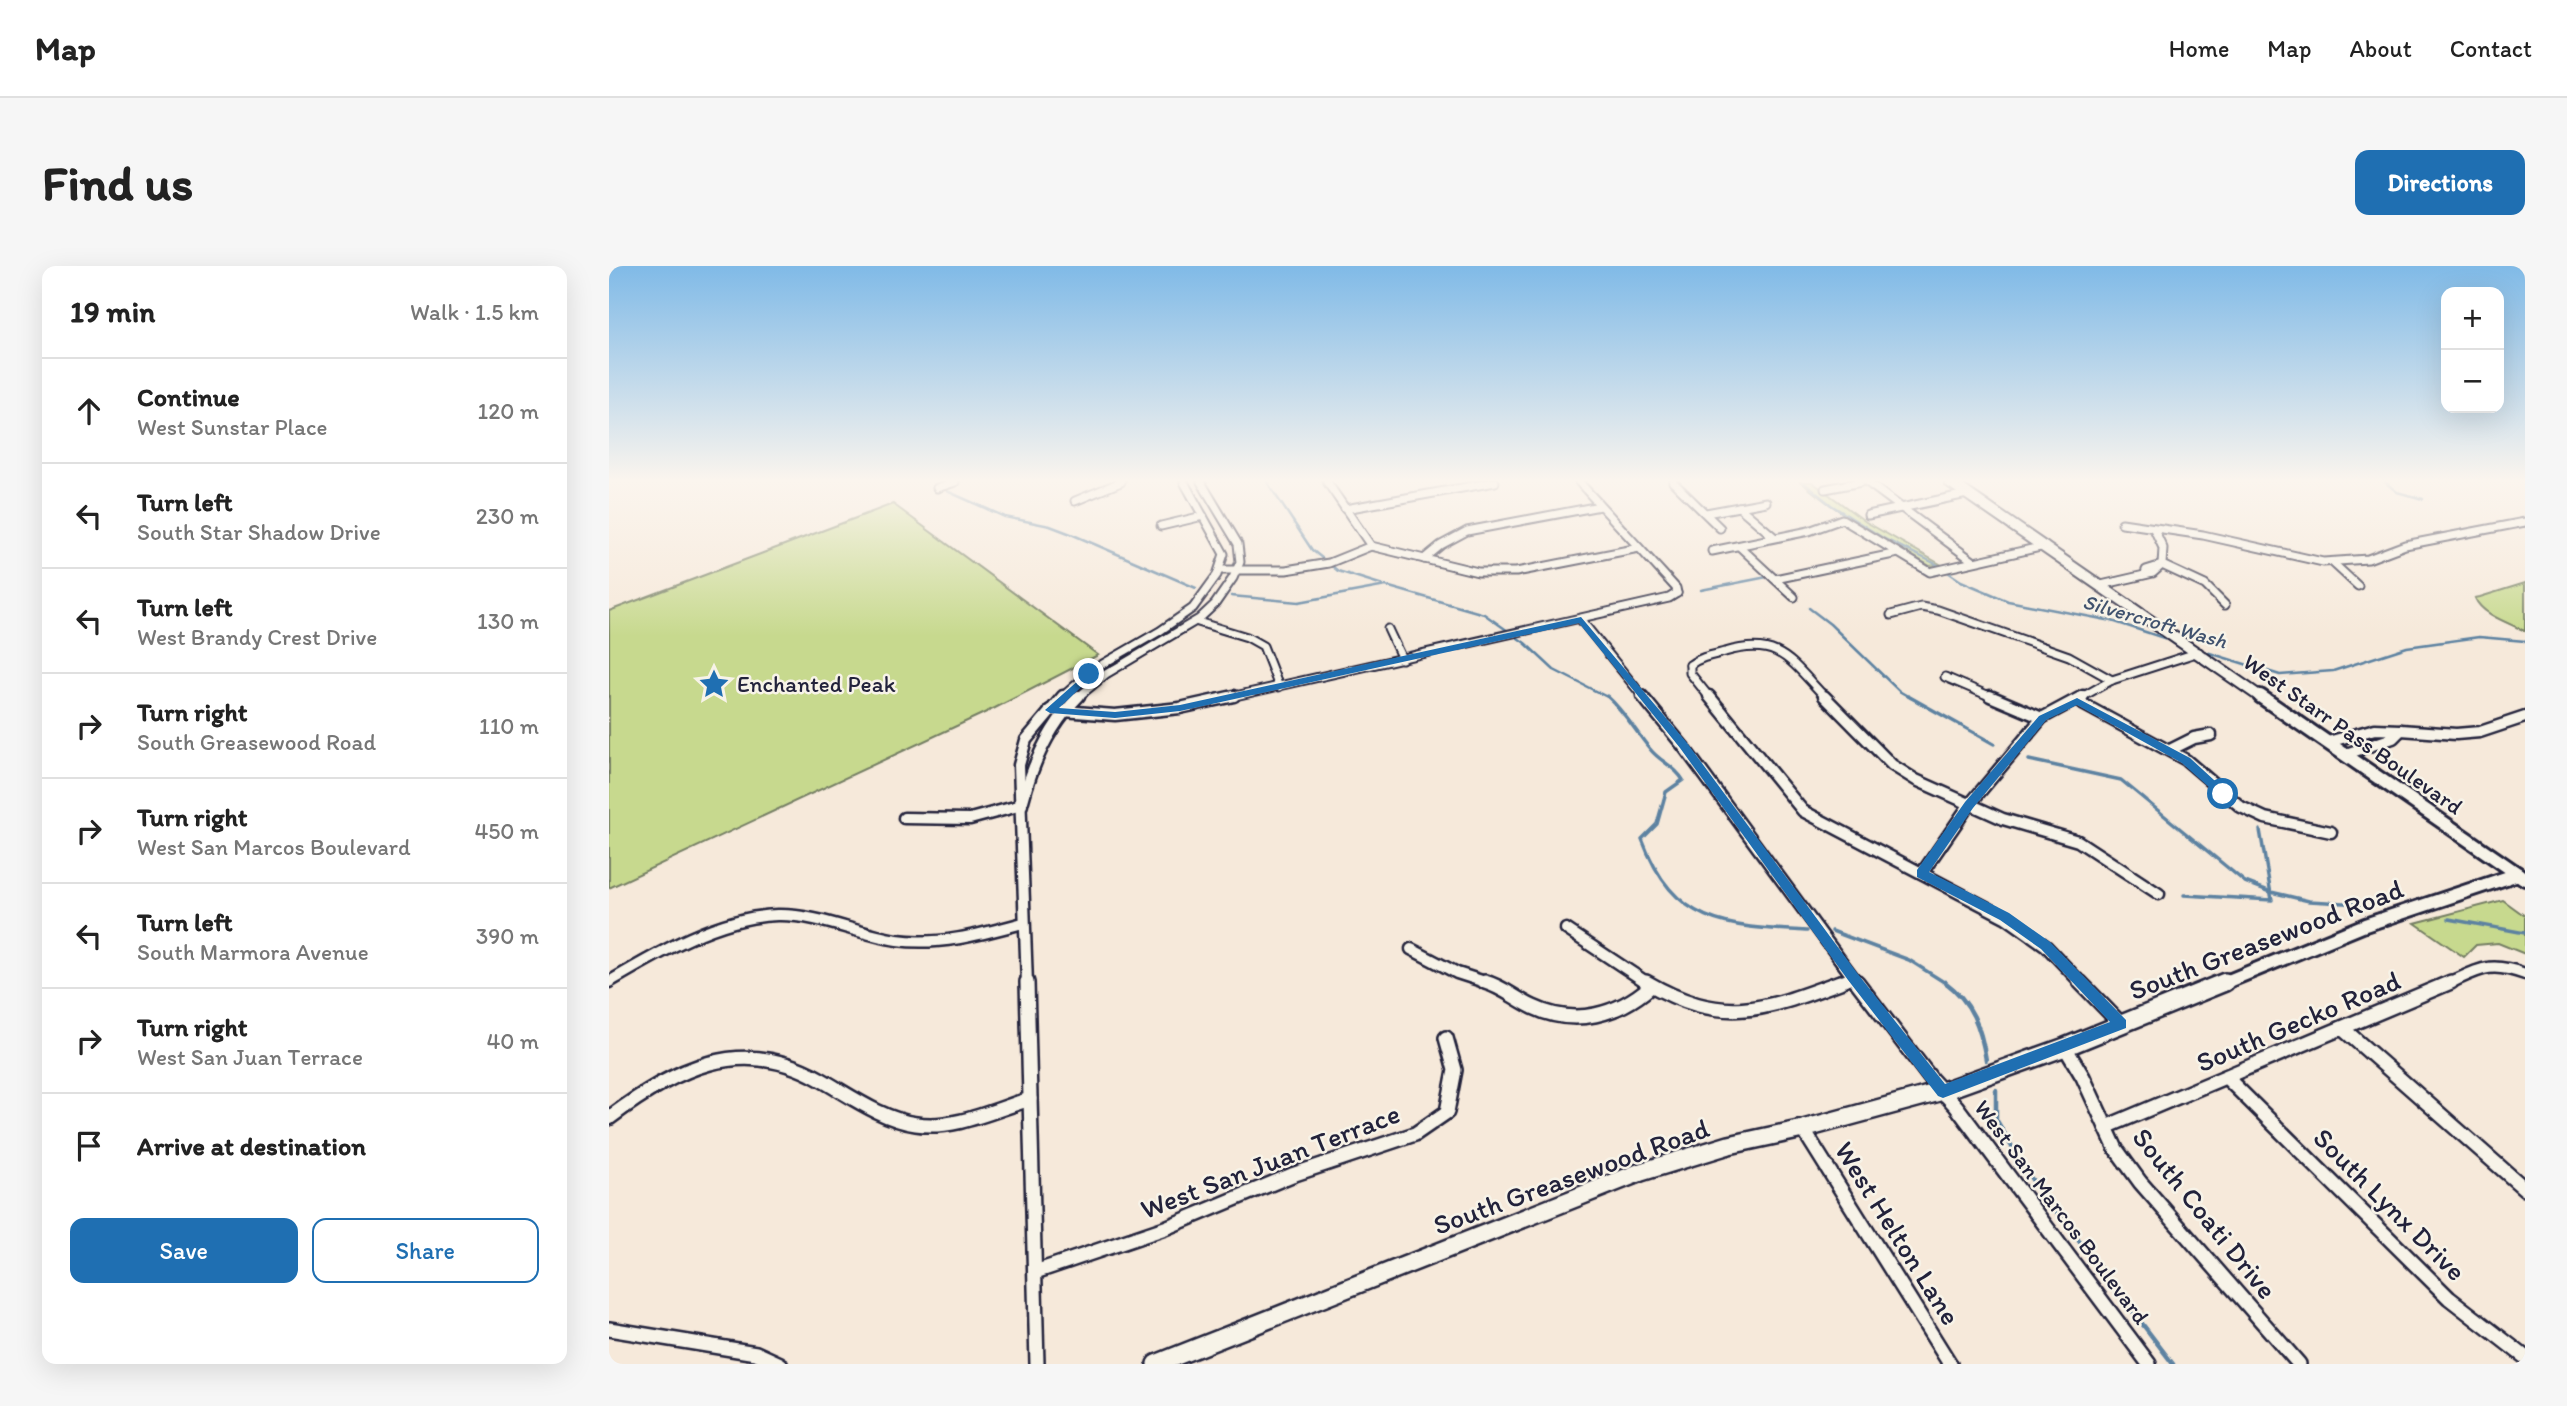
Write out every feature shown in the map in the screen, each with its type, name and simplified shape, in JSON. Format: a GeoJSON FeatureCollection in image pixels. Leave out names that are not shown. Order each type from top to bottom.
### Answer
{"type":"FeatureCollection","features":[{"type":"Feature","properties":{"kind":"street"},"geometry":{"type":"LineString","coordinates":[[1037,1364],[1023,923],[1022,805],[1017,777],[1021,751],[1050,710],[1072,688],[1106,662],[1152,638],[1192,611],[1206,596],[1220,570],[1224,554],[1213,533]]}},
{"type":"Feature","properties":{"kind":"street"},"geometry":{"type":"LineString","coordinates":[[1022,805],[1029,775],[1039,751],[1064,713],[1088,687],[1116,668],[1198,622],[1221,598],[1238,571],[1238,543],[1232,533]]}},
{"type":"Feature","properties":{"kind":"street"},"geometry":{"type":"LineString","coordinates":[[1362,533],[1371,546]]}},
{"type":"Feature","properties":{"kind":"street"},"geometry":{"type":"LineString","coordinates":[[1424,559],[1441,545],[1463,533]]}},
{"type":"Feature","properties":{"kind":"street"},"geometry":{"type":"LineString","coordinates":[[1050,710],[1064,713],[1142,713],[1279,687],[1581,620],[1681,594],[1625,533]]}},
{"type":"Feature","properties":{"kind":"street"},"geometry":{"type":"LineString","coordinates":[[1770,533],[1774,537]]}},
{"type":"Feature","properties":{"kind":"street"},"geometry":{"type":"LineString","coordinates":[[1712,551],[1796,533]]}},
{"type":"Feature","properties":{"kind":"street"},"geometry":{"type":"LineString","coordinates":[[1865,533],[1930,572],[2045,546]]}},
{"type":"Feature","properties":{"kind":"street"},"geometry":{"type":"LineString","coordinates":[[1936,533],[1973,561]]}},
{"type":"Feature","properties":{"kind":"street","name":"West Starr Pass Boulevard"},"geometry":{"type":"LineString","coordinates":[[2026,533],[2523,875]]}},
{"type":"Feature","properties":{"kind":"street"},"geometry":{"type":"LineString","coordinates":[[2101,585],[2153,573],[2162,565],[2163,548],[2156,533]]}},
{"type":"Feature","properties":{"kind":"street"},"geometry":{"type":"LineString","coordinates":[[2191,533],[2297,558],[2332,562],[2368,559],[2405,545],[2466,533]]}},
{"type":"Feature","properties":{"kind":"street"},"geometry":{"type":"LineString","coordinates":[[1220,570],[1286,570],[1333,563],[1371,546],[1478,572],[1516,572],[1639,548]]}},
{"type":"Feature","properties":{"kind":"street"},"geometry":{"type":"LineString","coordinates":[[1739,546],[1794,597]]}},
{"type":"Feature","properties":{"kind":"street"},"geometry":{"type":"LineString","coordinates":[[1775,579],[1898,553]]}},
{"type":"Feature","properties":{"kind":"street"},"geometry":{"type":"LineString","coordinates":[[2332,562],[2358,586]]}},
{"type":"Feature","properties":{"kind":"street"},"geometry":{"type":"LineString","coordinates":[[2162,565],[2205,585],[2225,605]]}},
{"type":"Feature","properties":{"kind":"street"},"geometry":{"type":"LineString","coordinates":[[1891,615],[1928,606],[2069,656],[2112,680]]}},
{"type":"Feature","properties":{"kind":"street","name":"West San Marcos Boulevard"},"geometry":{"type":"LineString","coordinates":[[1581,620],[1683,746],[1853,976],[2149,1364]]}},
{"type":"Feature","properties":{"kind":"street"},"geometry":{"type":"LineString","coordinates":[[1198,622],[1247,637],[1263,646],[1279,687]]}},
{"type":"Feature","properties":{"kind":"street"},"geometry":{"type":"LineString","coordinates":[[1388,629],[1402,659]]}},
{"type":"Feature","properties":{"kind":"street"},"geometry":{"type":"LineString","coordinates":[[2121,1024],[2046,946],[2005,917],[1803,811],[1690,673],[1686,664],[1755,646],[1773,645],[1892,765],[1969,805],[2030,829],[2078,841],[2159,894]]}},
{"type":"Feature","properties":{"kind":"street"},"geometry":{"type":"LineString","coordinates":[[1921,873],[1969,805],[2042,718],[2112,680],[2199,652]]}},
{"type":"Feature","properties":{"kind":"street"},"geometry":{"type":"LineString","coordinates":[[1945,677],[2042,718]]}},
{"type":"Feature","properties":{"kind":"street"},"geometry":{"type":"LineString","coordinates":[[2077,701],[2170,750],[2199,770],[2230,800],[2248,811],[2265,818],[2331,832]]}},
{"type":"Feature","properties":{"kind":"street"},"geometry":{"type":"LineString","coordinates":[[2328,742],[2363,732],[2480,732],[2525,717]]}},
{"type":"Feature","properties":{"kind":"street"},"geometry":{"type":"LineString","coordinates":[[2346,754],[2393,738],[2401,730]]}},
{"type":"Feature","properties":{"kind":"street"},"geometry":{"type":"LineString","coordinates":[[2363,732],[2379,742]]}},
{"type":"Feature","properties":{"kind":"street"},"geometry":{"type":"LineString","coordinates":[[2170,750],[2194,738],[2211,735]]}},
{"type":"Feature","properties":{"kind":"street"},"geometry":{"type":"LineString","coordinates":[[904,818],[970,820],[1022,805]]}},
{"type":"Feature","properties":{"kind":"street","name":"South Greasewood Road"},"geometry":{"type":"LineString","coordinates":[[1156,1364],[1641,1172],[1729,1145],[1803,1129],[1943,1091],[2065,1047],[2365,925],[2523,875]]}},
{"type":"Feature","properties":{"kind":"street"},"geometry":{"type":"LineString","coordinates":[[609,982],[733,923],[776,915],[897,940],[935,943],[964,939],[1023,923]]}},
{"type":"Feature","properties":{"kind":"street"},"geometry":{"type":"LineString","coordinates":[[1566,929],[1651,986],[1701,1006],[1764,1008],[1853,976]]}},
{"type":"Feature","properties":{"kind":"street"},"geometry":{"type":"LineString","coordinates":[[1411,949],[1445,968],[1494,984],[1535,1008],[1557,1015],[1604,1015],[1635,1003],[1651,986]]}},
{"type":"Feature","properties":{"kind":"street","name":"South Gecko Road"},"geometry":{"type":"LineString","coordinates":[[2106,1128],[2484,968],[2495,965],[2510,967],[2525,974]]}},
{"type":"Feature","properties":{"kind":"street"},"geometry":{"type":"LineString","coordinates":[[2342,1028],[2525,1189]]}},
{"type":"Feature","properties":{"kind":"street","name":"West San Juan Terrace"},"geometry":{"type":"LineString","coordinates":[[1035,1272],[1165,1228],[1292,1174],[1415,1133],[1447,1112],[1455,1070],[1446,1038]]}},
{"type":"Feature","properties":{"kind":"street","name":"South Coati Drive"},"geometry":{"type":"LineString","coordinates":[[2065,1047],[2083,1077],[2116,1149],[2140,1182],[2299,1364]]}},
{"type":"Feature","properties":{"kind":"street"},"geometry":{"type":"LineString","coordinates":[[609,1118],[644,1090],[685,1069],[724,1058],[757,1056],[793,1066],[898,1121],[929,1126],[1030,1099]]}},
{"type":"Feature","properties":{"kind":"street","name":"South Lynx Drive"},"geometry":{"type":"LineString","coordinates":[[2227,1078],[2431,1280],[2525,1357]]}},
{"type":"Feature","properties":{"kind":"street","name":"West Helton Lane"},"geometry":{"type":"LineString","coordinates":[[1803,1129],[1951,1364]]}},
{"type":"Feature","properties":{"kind":"street"},"geometry":{"type":"LineString","coordinates":[[609,1329],[756,1353],[780,1364]]}},
{"type":"Feature","properties":{"kind":"green space"},"geometry":{"type":"Polygon","coordinates":[[[815,533],[933,533],[1098,655],[995,708],[609,888],[609,611],[815,533]]]}},
{"type":"Feature","properties":{"kind":"green space"},"geometry":{"type":"Polygon","coordinates":[[[1874,533],[1886,533],[1940,564],[1930,566],[1874,533]]]}},
{"type":"Feature","properties":{"kind":"green space"},"geometry":{"type":"Polygon","coordinates":[[[2525,583],[2525,631],[2490,614],[2475,598],[2480,597],[2525,583]]]}},
{"type":"Feature","properties":{"kind":"green space"},"geometry":{"type":"Polygon","coordinates":[[[2503,900],[2525,916],[2525,954],[2498,943],[2476,945],[2464,957],[2415,923],[2503,900]]]}},
{"type":"Feature","properties":{"kind":"waterway"},"geometry":{"type":"LineString","coordinates":[[1069,533],[1196,588]]}},
{"type":"Feature","properties":{"kind":"waterway"},"geometry":{"type":"LineString","coordinates":[[1301,533],[1312,550],[1338,571],[1383,585]]}},
{"type":"Feature","properties":{"kind":"waterway","name":"Silvercroft Wash"},"geometry":{"type":"LineString","coordinates":[[1875,533],[1936,564],[1961,581],[2008,601],[2112,621],[2173,641]]}},
{"type":"Feature","properties":{"kind":"waterway"},"geometry":{"type":"LineString","coordinates":[[1701,590],[1767,577]]}},
{"type":"Feature","properties":{"kind":"waterway"},"geometry":{"type":"LineString","coordinates":[[1231,596],[1299,602],[1386,586],[1484,614],[1525,643],[1554,670],[1609,698]]}},
{"type":"Feature","properties":{"kind":"waterway"},"geometry":{"type":"LineString","coordinates":[[1809,608],[1830,624],[1899,691],[1911,698]]}},
{"type":"Feature","properties":{"kind":"waterway","name":"Silvercroft Wash"},"geometry":{"type":"LineString","coordinates":[[2200,650],[2280,675],[2333,671],[2407,647],[2479,637],[2525,641]]}},
{"type":"Feature","properties":{"kind":"waterway"},"geometry":{"type":"LineString","coordinates":[[1908,696],[1994,744]]}},
{"type":"Feature","properties":{"kind":"waterway"},"geometry":{"type":"LineString","coordinates":[[1609,698],[1654,753],[1683,780],[1666,792],[1657,824],[1642,839],[1655,867],[1670,889],[1687,905],[1706,916],[1727,923],[1807,931]]}},
{"type":"Feature","properties":{"kind":"waterway"},"geometry":{"type":"LineString","coordinates":[[2029,760],[2121,780],[2245,882],[2271,892]]}},
{"type":"Feature","properties":{"kind":"waterway"},"geometry":{"type":"LineString","coordinates":[[2260,830],[2271,892]]}},
{"type":"Feature","properties":{"kind":"waterway"},"geometry":{"type":"LineString","coordinates":[[2184,895],[2272,900],[2271,892]]}},
{"type":"Feature","properties":{"kind":"waterway"},"geometry":{"type":"LineString","coordinates":[[2271,892],[2309,901],[2362,904]]}},
{"type":"Feature","properties":{"kind":"waterway"},"geometry":{"type":"LineString","coordinates":[[2449,919],[2525,933]]}},
{"type":"Feature","properties":{"kind":"waterway"},"geometry":{"type":"LineString","coordinates":[[1832,931],[1909,960],[1947,984]]}},
{"type":"Feature","properties":{"kind":"waterway"},"geometry":{"type":"LineString","coordinates":[[1945,982],[1962,998],[1974,1016],[1986,1060]]}},
{"type":"Feature","properties":{"kind":"waterway"},"geometry":{"type":"LineString","coordinates":[[1996,1090],[1996,1119],[2027,1173],[2173,1364]]}},
{"type":"Feature","properties":{"kind":"place","name":"Enchanted Peak"},"geometry":{"type":"Point","coordinates":[714,684]}},
{"type":"Feature","properties":{"kind":"route"},"geometry":{"type":"LineString","coordinates":[[1089,674],[1050,710],[1115,715],[1180,708],[1581,620],[1603,649],[1627,673],[1853,976],[1943,1091],[2121,1024],[2046,946],[2005,917],[1921,873],[1969,805],[2042,718],[2077,701],[2186,760],[2223,794]]}}]}
